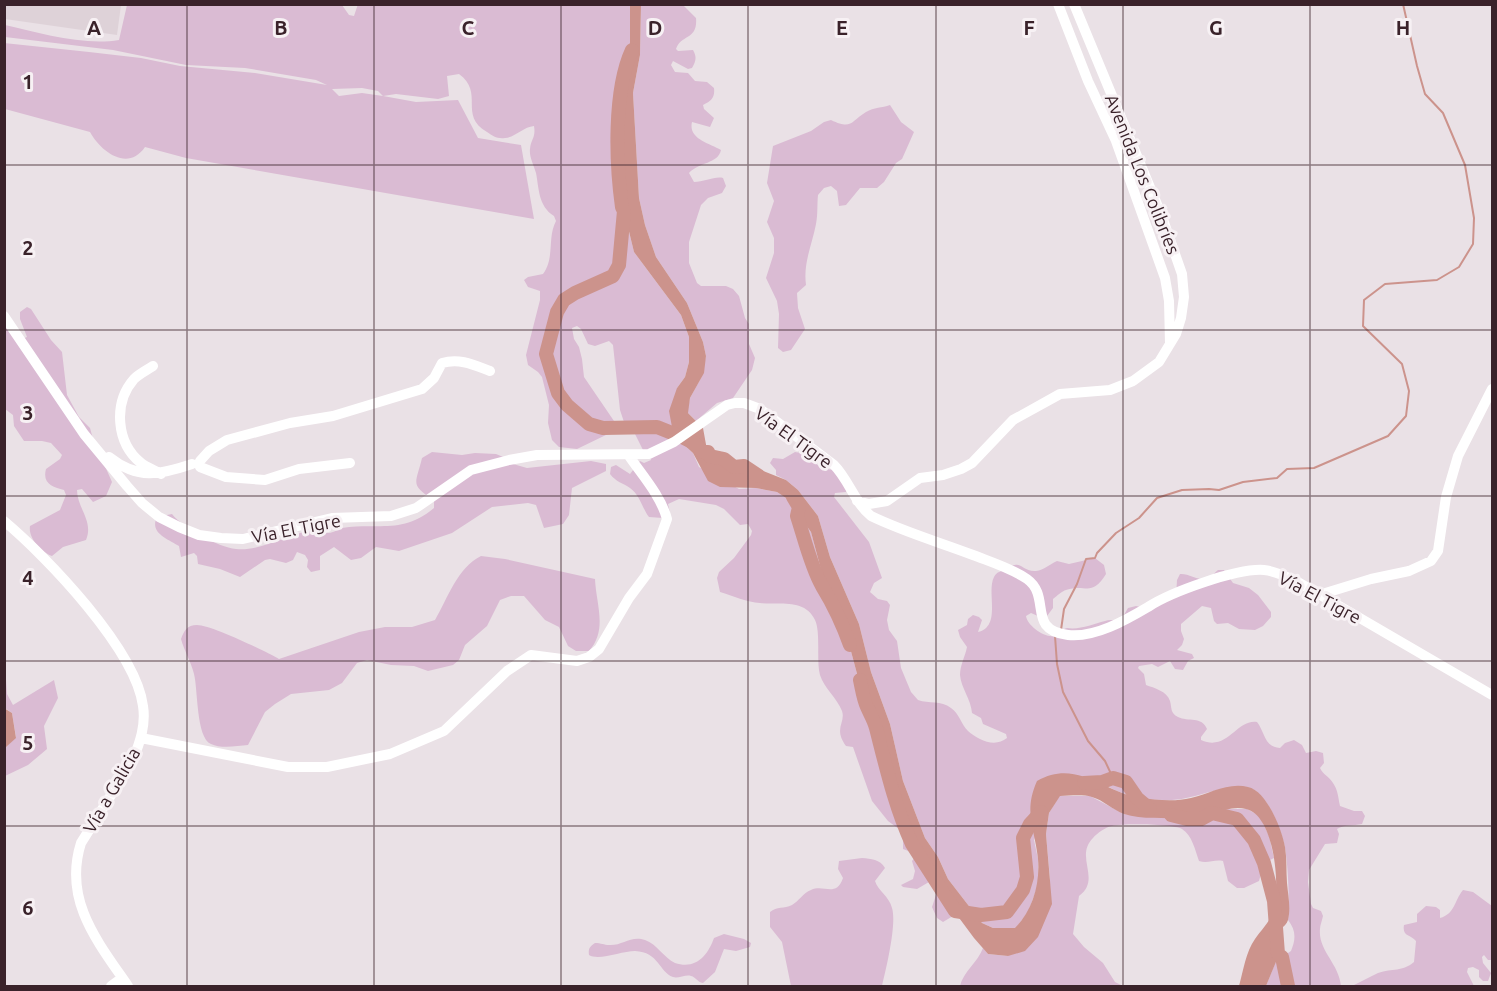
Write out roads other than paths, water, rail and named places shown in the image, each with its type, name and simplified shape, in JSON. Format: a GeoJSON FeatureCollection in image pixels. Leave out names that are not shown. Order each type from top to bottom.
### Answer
{"type":"FeatureCollection","features":[{"type":"Feature","properties":{"kind":"street","name":"Avenida Los Colibríes"},"geometry":{"type":"LineString","coordinates":[[1058,4],[1088,81],[1116,141],[1165,278],[1169,301],[1170,347]]}},
{"type":"Feature","properties":{"kind":"street","name":"Avenida Los Colibríes"},"geometry":{"type":"LineString","coordinates":[[857,501],[869,504],[887,501],[920,477],[943,475],[961,469],[972,463],[1013,420],[1026,411],[1060,394],[1110,390],[1133,381],[1159,362],[1170,347],[1181,318],[1184,297],[1182,274],[1161,214],[1074,4]]}},
{"type":"Feature","properties":{"kind":"street","name":"Vía El Tigre"},"geometry":{"type":"LineString","coordinates":[[4,316],[84,434],[142,503],[159,517],[189,531],[221,538],[243,539],[332,518],[391,516],[416,508],[471,470],[509,460],[537,455],[628,456],[649,454],[674,442],[727,405],[744,403],[760,409],[834,465],[843,474],[857,501],[871,516],[1002,566],[1028,579],[1038,590],[1044,624],[1065,635],[1080,636],[1122,622],[1149,606],[1180,592],[1246,571],[1264,570],[1280,573],[1492,695]]}},
{"type":"Feature","properties":{"kind":"street"},"geometry":{"type":"LineString","coordinates":[[84,434],[103,453],[120,465],[140,473],[161,474],[197,464],[209,451],[227,440],[290,423],[333,416],[422,389],[434,378],[442,363],[451,360],[464,361],[490,371]]}},
{"type":"Feature","properties":{"kind":"street"},"geometry":{"type":"LineString","coordinates":[[153,366],[134,379],[122,399],[119,422],[125,444],[140,462],[161,474]]}},
{"type":"Feature","properties":{"kind":"street"},"geometry":{"type":"LineString","coordinates":[[1319,595],[1371,579],[1409,571],[1425,566],[1431,561],[1438,551],[1446,497],[1458,456],[1492,389]]}},
{"type":"Feature","properties":{"kind":"street"},"geometry":{"type":"LineString","coordinates":[[141,738],[288,767],[327,767],[390,754],[444,731],[507,671],[531,655],[577,661],[589,657],[599,649],[629,598],[647,574],[667,519],[655,494],[628,456]]}},
{"type":"Feature","properties":{"kind":"street"},"geometry":{"type":"LineString","coordinates":[[197,464],[226,477],[265,480],[299,470],[350,463]]}},
{"type":"Feature","properties":{"kind":"street","name":"Vía a Galicia"},"geometry":{"type":"LineString","coordinates":[[4,521],[59,573],[91,611],[127,663],[139,686],[144,716],[141,738],[133,760],[81,843],[76,864],[76,886],[88,924],[125,982]]}},
{"type":"Feature","properties":{"kind":"street"},"geometry":{"type":"LineString","coordinates":[[111,987],[125,982]]}},
{"type":"Feature","properties":{"kind":"waterway"},"geometry":{"type":"LineString","coordinates":[[1061,630],[1064,609],[1077,584],[1086,559],[1095,558],[1116,533],[1139,518],[1157,498],[1182,490],[1219,490],[1243,482],[1277,478],[1287,469],[1314,468],[1388,436],[1406,416],[1409,391],[1402,364],[1363,326],[1364,300],[1385,284],[1437,280],[1459,267],[1473,244],[1474,218],[1465,165],[1443,113],[1425,94],[1403,4]]}},
{"type":"Feature","properties":{"kind":"waterway"},"geometry":{"type":"LineString","coordinates":[[632,50],[626,67],[619,106],[618,170],[624,211],[619,265],[613,276],[564,300],[557,312],[546,354],[558,393],[567,405],[589,424],[603,428],[657,427],[694,443],[703,452],[708,452],[710,456],[724,459],[734,467],[744,466],[759,476]]}},
{"type":"Feature","properties":{"kind":"waterway"},"geometry":{"type":"LineString","coordinates":[[793,497],[799,507],[797,516],[814,570],[838,615],[850,645]]}},
{"type":"Feature","properties":{"kind":"waterway"},"geometry":{"type":"LineString","coordinates":[[1055,636],[1057,664],[1063,692],[1088,741],[1105,761],[1113,778]]}},
{"type":"Feature","properties":{"kind":"waterway"},"geometry":{"type":"LineString","coordinates":[[860,680],[864,700],[875,725],[891,787],[906,830],[912,844],[955,911],[981,915],[1007,912],[1023,890],[1027,877],[1023,838],[1030,824],[1041,812]]}},
{"type":"Feature","properties":{"kind":"waterway"},"geometry":{"type":"LineString","coordinates":[[1084,783],[1102,782],[1113,778],[1126,782],[1137,798],[1150,809]]}},
{"type":"Feature","properties":{"kind":"waterway"},"geometry":{"type":"LineString","coordinates":[[1171,815],[1187,819],[1201,819],[1212,813],[1237,819],[1254,840],[1264,863],[1274,901],[1278,954],[1282,957],[1288,986]]}}]}
